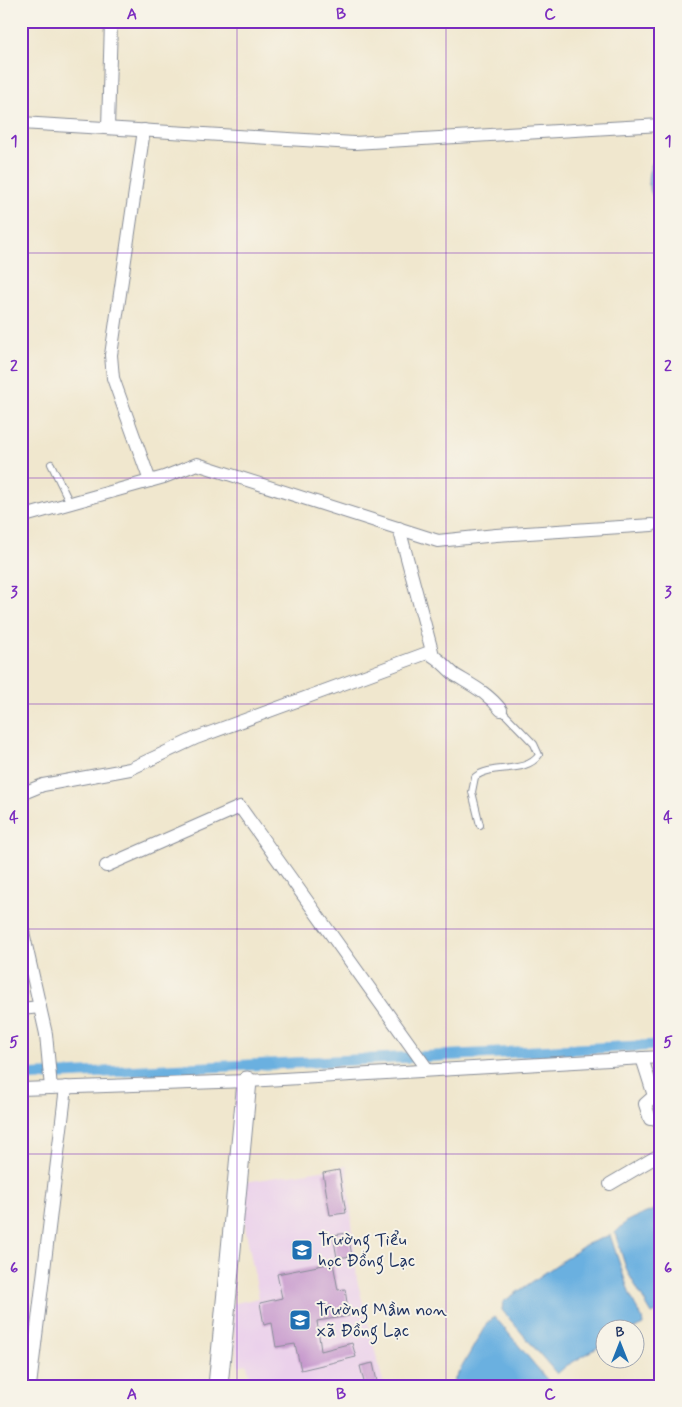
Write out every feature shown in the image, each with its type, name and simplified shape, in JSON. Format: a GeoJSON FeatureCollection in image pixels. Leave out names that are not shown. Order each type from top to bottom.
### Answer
{"type":"FeatureCollection","features":[{"type":"Feature","properties":{"kind":"street"},"geometry":{"type":"LineString","coordinates":[[108,128],[111,21]]}},
{"type":"Feature","properties":{"kind":"street"},"geometry":{"type":"LineString","coordinates":[[21,123],[354,143],[661,124]]}},
{"type":"Feature","properties":{"kind":"street"},"geometry":{"type":"LineString","coordinates":[[144,130],[111,355],[114,378],[150,481]]}},
{"type":"Feature","properties":{"kind":"street"},"geometry":{"type":"LineString","coordinates":[[21,517],[150,481],[197,464],[438,541],[496,534],[652,525]]}},
{"type":"Feature","properties":{"kind":"street"},"geometry":{"type":"LineString","coordinates":[[399,528],[433,655]]}},
{"type":"Feature","properties":{"kind":"street"},"geometry":{"type":"LineString","coordinates":[[21,794],[43,785],[130,770],[196,738],[427,654],[433,655],[454,674],[484,692],[501,710]]}},
{"type":"Feature","properties":{"kind":"street"},"geometry":{"type":"LineString","coordinates":[[106,866],[240,807],[428,1070]]}},
{"type":"Feature","properties":{"kind":"street"},"geometry":{"type":"LineString","coordinates":[[21,923],[46,1034],[50,1088]]}},
{"type":"Feature","properties":{"kind":"street"},"geometry":{"type":"LineString","coordinates":[[21,1009],[40,1007]]}},
{"type":"Feature","properties":{"kind":"street"},"geometry":{"type":"LineString","coordinates":[[21,1089],[247,1081],[661,1057]]}},
{"type":"Feature","properties":{"kind":"street"},"geometry":{"type":"LineString","coordinates":[[642,1058],[654,1096],[644,1104],[650,1119]]}},
{"type":"Feature","properties":{"kind":"street"},"geometry":{"type":"LineString","coordinates":[[218,1386],[247,1081]]}},
{"type":"Feature","properties":{"kind":"street"},"geometry":{"type":"LineString","coordinates":[[30,1386],[66,1087]]}},
{"type":"Feature","properties":{"kind":"street"},"geometry":{"type":"LineString","coordinates":[[610,1184],[661,1154]]}},
{"type":"Feature","properties":{"kind":"lane"},"geometry":{"type":"LineString","coordinates":[[51,464],[70,504]]}},
{"type":"Feature","properties":{"kind":"lane"},"geometry":{"type":"LineString","coordinates":[[480,825],[472,792],[475,777],[482,773],[506,770],[530,763],[539,755],[534,744],[501,710]]}},
{"type":"Feature","properties":{"kind":"shaded area"},"geometry":{"type":"Polygon","coordinates":[[[347,1166],[357,1280],[384,1386],[251,1386],[247,1364],[238,1366],[231,1304],[259,1298],[244,1221],[245,1182],[347,1166]]]}},
{"type":"Feature","properties":{"kind":"water"},"geometry":{"type":"Polygon","coordinates":[[[661,147],[661,212],[652,194],[648,180],[651,166],[661,147]]]}},
{"type":"Feature","properties":{"kind":"water"},"geometry":{"type":"Polygon","coordinates":[[[661,1207],[661,1310],[652,1314],[627,1271],[615,1233],[627,1221],[661,1207]]]}},
{"type":"Feature","properties":{"kind":"water"},"geometry":{"type":"Polygon","coordinates":[[[610,1235],[630,1295],[642,1320],[594,1320],[594,1350],[566,1366],[557,1374],[502,1310],[503,1302],[585,1245],[610,1235]]]}},
{"type":"Feature","properties":{"kind":"water"},"geometry":{"type":"Polygon","coordinates":[[[495,1317],[549,1382],[547,1386],[451,1386],[487,1323],[495,1317]]]}},
{"type":"Feature","properties":{"kind":"building"},"geometry":{"type":"Polygon","coordinates":[[[339,1170],[346,1213],[330,1215],[323,1173],[339,1170]]]}},
{"type":"Feature","properties":{"kind":"building"},"geometry":{"type":"Polygon","coordinates":[[[348,1233],[352,1256],[337,1258],[333,1235],[348,1233]]]}},
{"type":"Feature","properties":{"kind":"building"},"geometry":{"type":"Polygon","coordinates":[[[333,1263],[338,1290],[345,1289],[349,1316],[317,1321],[321,1351],[352,1343],[356,1357],[301,1370],[295,1344],[276,1347],[272,1323],[264,1325],[260,1303],[282,1298],[277,1274],[333,1263]]]}},
{"type":"Feature","properties":{"kind":"building"},"geometry":{"type":"Polygon","coordinates":[[[373,1363],[378,1386],[365,1386],[360,1366],[373,1363]]]}},
{"type":"Feature","properties":{"kind":"waterway"},"geometry":{"type":"LineString","coordinates":[[21,1076],[661,1045]]}},
{"type":"Feature","properties":{"kind":"place","name":"Trường Tiểu học Đồng Lạc"},"geometry":{"type":"Point","coordinates":[302,1250]}},
{"type":"Feature","properties":{"kind":"place","name":"Trường Mầm non xã Đồng Lạc"},"geometry":{"type":"Point","coordinates":[300,1320]}}]}
